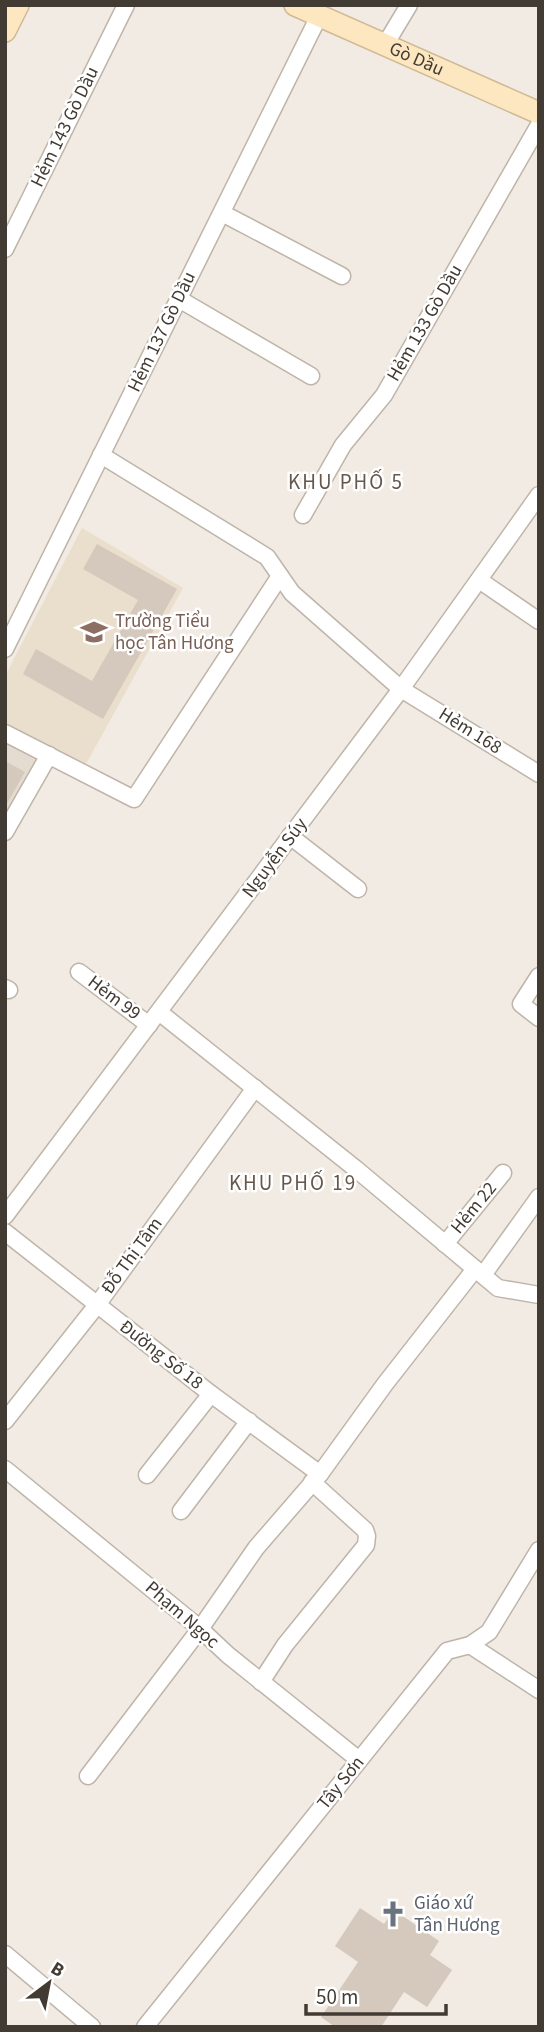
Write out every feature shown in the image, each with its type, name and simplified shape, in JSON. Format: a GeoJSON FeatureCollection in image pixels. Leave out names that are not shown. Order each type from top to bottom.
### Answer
{"type":"FeatureCollection","features":[{"type":"Feature","properties":{"kind":"street"},"geometry":{"type":"LineString","coordinates":[[5,31],[18,5]]}},
{"type":"Feature","properties":{"kind":"street","name":"Hẻm 143 Gò Dầu"},"geometry":{"type":"LineString","coordinates":[[5,249],[126,5]]}},
{"type":"Feature","properties":{"kind":"street","name":"Gò Dầu"},"geometry":{"type":"LineString","coordinates":[[295,5],[539,113]]}},
{"type":"Feature","properties":{"kind":"street"},"geometry":{"type":"LineString","coordinates":[[385,45],[409,5]]}},
{"type":"Feature","properties":{"kind":"street","name":"Hẻm 137 Gò Dầu"},"geometry":{"type":"LineString","coordinates":[[5,649],[319,16]]}},
{"type":"Feature","properties":{"kind":"street","name":"Hẻm 133 Gò Dầu"},"geometry":{"type":"LineString","coordinates":[[303,515],[343,445],[384,395],[539,125]]}},
{"type":"Feature","properties":{"kind":"street"},"geometry":{"type":"LineString","coordinates":[[222,213],[342,276]]}},
{"type":"Feature","properties":{"kind":"street"},"geometry":{"type":"LineString","coordinates":[[179,299],[311,376]]}},
{"type":"Feature","properties":{"kind":"street","name":"Hẻm 168"},"geometry":{"type":"LineString","coordinates":[[101,455],[267,557],[292,593],[401,689],[539,774]]}},
{"type":"Feature","properties":{"kind":"street","name":"Nguyễn Súy"},"geometry":{"type":"LineString","coordinates":[[5,1216],[401,689],[539,495]]}},
{"type":"Feature","properties":{"kind":"street"},"geometry":{"type":"LineString","coordinates":[[524,515],[539,525]]}},
{"type":"Feature","properties":{"kind":"street"},"geometry":{"type":"LineString","coordinates":[[5,733],[134,799],[280,576]]}},
{"type":"Feature","properties":{"kind":"street"},"geometry":{"type":"LineString","coordinates":[[479,580],[539,621]]}},
{"type":"Feature","properties":{"kind":"street"},"geometry":{"type":"LineString","coordinates":[[5,832],[49,755]]}},
{"type":"Feature","properties":{"kind":"street"},"geometry":{"type":"LineString","coordinates":[[290,836],[358,889]]}},
{"type":"Feature","properties":{"kind":"street","name":"Hẻm 99"},"geometry":{"type":"LineString","coordinates":[[79,972],[255,1088],[498,1288],[539,1296]]}},
{"type":"Feature","properties":{"kind":"street"},"geometry":{"type":"LineString","coordinates":[[539,976],[521,1004],[539,1018]]}},
{"type":"Feature","properties":{"kind":"street","name":"Đỗ Thị Tâm"},"geometry":{"type":"LineString","coordinates":[[5,1421],[97,1305],[255,1088]]}},
{"type":"Feature","properties":{"kind":"street","name":"Hẻm 22"},"geometry":{"type":"LineString","coordinates":[[446,1244],[503,1173]]}},
{"type":"Feature","properties":{"kind":"street"},"geometry":{"type":"LineString","coordinates":[[88,1776],[200,1629],[256,1548],[316,1478],[385,1384],[539,1196]]}},
{"type":"Feature","properties":{"kind":"street","name":"Đường Số 18"},"geometry":{"type":"LineString","coordinates":[[5,1232],[249,1421],[316,1478],[365,1530],[368,1536],[366,1545],[285,1645],[261,1682]]}},
{"type":"Feature","properties":{"kind":"street"},"geometry":{"type":"LineString","coordinates":[[147,1475],[211,1394]]}},
{"type":"Feature","properties":{"kind":"street"},"geometry":{"type":"LineString","coordinates":[[181,1511],[249,1421]]}},
{"type":"Feature","properties":{"kind":"street","name":"Phạm Ngọc"},"geometry":{"type":"LineString","coordinates":[[5,1469],[359,1760]]}},
{"type":"Feature","properties":{"kind":"street","name":"Tây Sơn"},"geometry":{"type":"LineString","coordinates":[[145,2027],[447,1651],[470,1645],[489,1632],[539,1550]]}},
{"type":"Feature","properties":{"kind":"street"},"geometry":{"type":"LineString","coordinates":[[470,1645],[539,1690]]}},
{"type":"Feature","properties":{"kind":"street"},"geometry":{"type":"LineString","coordinates":[[5,1954],[92,2027]]}},
{"type":"Feature","properties":{"kind":"shaded area","name":"Trường Tiểu học Tân Hương"},"geometry":{"type":"Polygon","coordinates":[[[82,528],[183,588],[86,764],[5,722],[5,676],[82,528]]]}},
{"type":"Feature","properties":{"kind":"shaded area"},"geometry":{"type":"Polygon","coordinates":[[[5,741],[40,758],[5,820],[5,741]]]}},
{"type":"Feature","properties":{"kind":"building"},"geometry":{"type":"Polygon","coordinates":[[[97,544],[177,589],[103,719],[23,674],[36,649],[92,681],[138,600],[83,569],[97,544]]]}},
{"type":"Feature","properties":{"kind":"building"},"geometry":{"type":"Polygon","coordinates":[[[5,761],[25,772],[5,807],[5,761]]]}},
{"type":"Feature","properties":{"kind":"building"},"geometry":{"type":"Polygon","coordinates":[[[360,1908],[384,1924],[394,1910],[439,1941],[430,1955],[452,1970],[427,2007],[404,1992],[381,2027],[335,2027],[321,2017],[358,1962],[335,1946],[360,1908]]]}},
{"type":"Feature","properties":{"kind":"place","name":"Trường Tiểu học Tân Hương"},"geometry":{"type":"Point","coordinates":[94,632]}},
{"type":"Feature","properties":{"kind":"place","name":"Giáo xứ Tân Hương"},"geometry":{"type":"Point","coordinates":[393,1914]}},
{"type":"Feature","properties":{"kind":"district","name":"KHU PHỐ 5"},"geometry":{"type":"Point","coordinates":[346,482]}},
{"type":"Feature","properties":{"kind":"district","name":"KHU PHỐ 19"},"geometry":{"type":"Point","coordinates":[293,1183]}}]}
